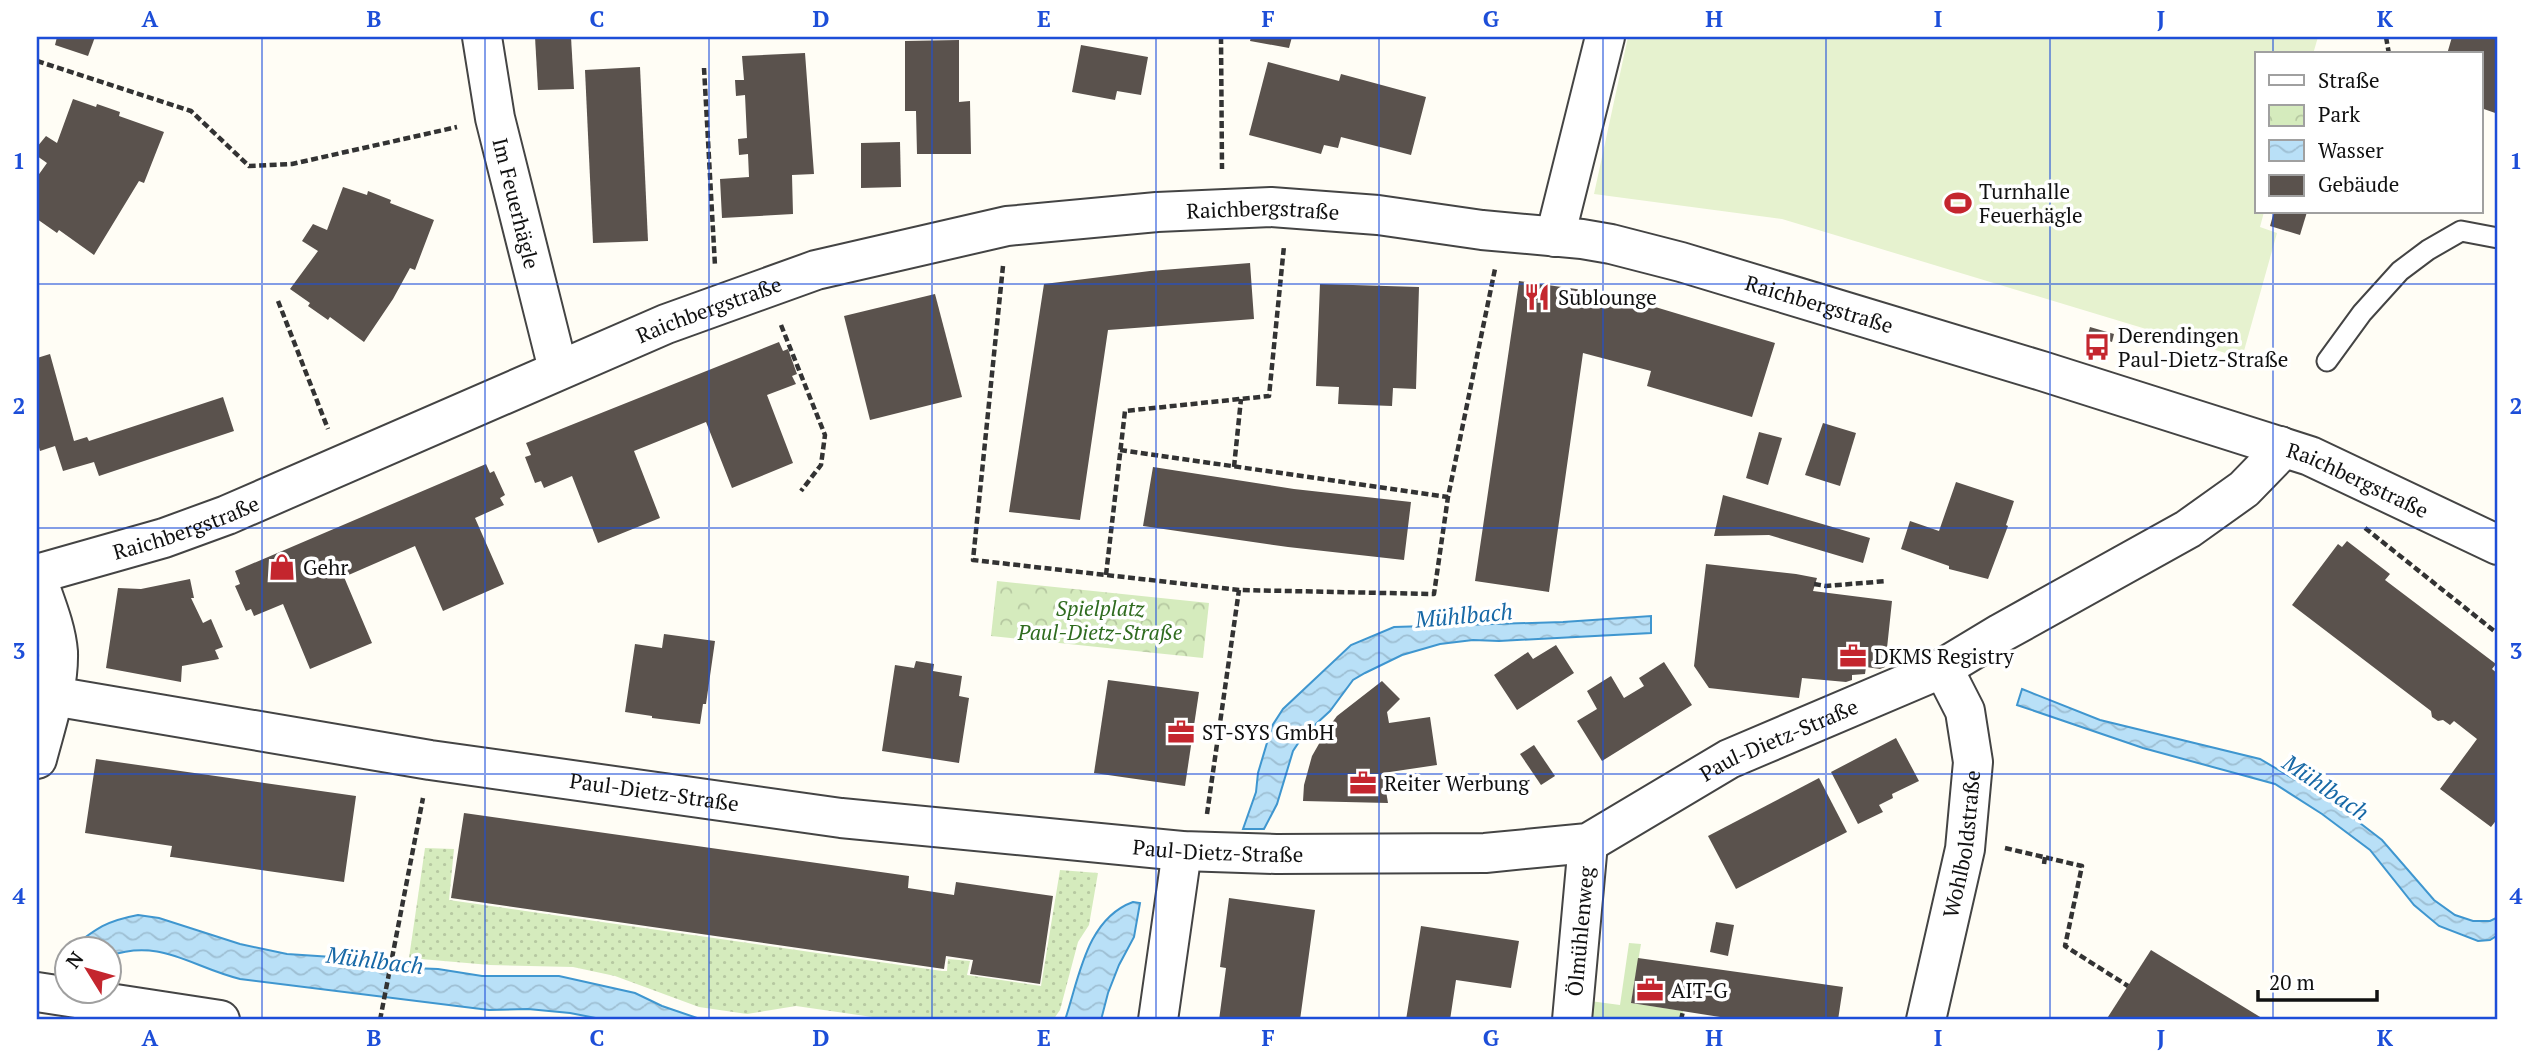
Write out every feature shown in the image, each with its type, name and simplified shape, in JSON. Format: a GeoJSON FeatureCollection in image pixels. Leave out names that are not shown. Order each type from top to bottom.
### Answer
{"type":"FeatureCollection","features":[{"type":"Feature","properties":{"kind":"street","name":"Im Feuerhägle"},"geometry":{"type":"LineString","coordinates":[[482,37],[495,118],[558,369]]}},
{"type":"Feature","properties":{"kind":"street"},"geometry":{"type":"LineString","coordinates":[[1555,237],[1605,37]]}},
{"type":"Feature","properties":{"kind":"street","name":"Raichbergstraße"},"geometry":{"type":"LineString","coordinates":[[37,576],[164,538],[227,515],[666,324],[816,270],[1007,226],[1098,216],[1222,208],[1288,208],[1378,215],[1611,244],[1681,262],[2053,374],[2310,456],[2498,545]]}},
{"type":"Feature","properties":{"kind":"street","name":"Paul-Dietz-Straße"},"geometry":{"type":"LineString","coordinates":[[53,696],[430,760],[841,818],[1192,851],[1276,854],[1485,853],[1588,844],[1729,759],[1944,668],[2188,529],[2244,489],[2276,456],[2280,446]]}},
{"type":"Feature","properties":{"kind":"street"},"geometry":{"type":"LineString","coordinates":[[37,576],[58,650],[57,678],[37,759]]}},
{"type":"Feature","properties":{"kind":"street","name":"Wohlboldstraße"},"geometry":{"type":"LineString","coordinates":[[1926,1020],[1966,839],[1973,762],[1965,711],[1944,668]]}},
{"type":"Feature","properties":{"kind":"street","name":"Ölmühlenweg"},"geometry":{"type":"LineString","coordinates":[[1572,1020],[1588,844]]}},
{"type":"Feature","properties":{"kind":"street"},"geometry":{"type":"LineString","coordinates":[[1158,1020],[1192,851]]}},
{"type":"Feature","properties":{"kind":"street"},"geometry":{"type":"LineString","coordinates":[[110,1004],[218,1020]]}},
{"type":"Feature","properties":{"kind":"lane"},"geometry":{"type":"LineString","coordinates":[[2327,361],[2362,313],[2400,271],[2428,250],[2461,231],[2498,238]]}},
{"type":"Feature","properties":{"kind":"path"},"geometry":{"type":"LineString","coordinates":[[1221,37],[1222,208]]}},
{"type":"Feature","properties":{"kind":"path"},"geometry":{"type":"LineString","coordinates":[[37,61],[191,111],[249,166],[292,164],[495,118]]}},
{"type":"Feature","properties":{"kind":"path"},"geometry":{"type":"LineString","coordinates":[[704,68],[718,304]]}},
{"type":"Feature","properties":{"kind":"path"},"geometry":{"type":"LineString","coordinates":[[1106,575],[1125,411],[1269,397],[1288,208]]}},
{"type":"Feature","properties":{"kind":"path"},"geometry":{"type":"LineString","coordinates":[[1007,226],[973,560],[1239,590],[1434,594],[1448,497],[1503,232]]}},
{"type":"Feature","properties":{"kind":"path"},"geometry":{"type":"LineString","coordinates":[[765,287],[825,435],[821,464],[801,491]]}},
{"type":"Feature","properties":{"kind":"path"},"geometry":{"type":"LineString","coordinates":[[278,301],[342,466]]}},
{"type":"Feature","properties":{"kind":"path"},"geometry":{"type":"LineString","coordinates":[[1234,467],[1241,399]]}},
{"type":"Feature","properties":{"kind":"path"},"geometry":{"type":"LineString","coordinates":[[1121,450],[1448,497]]}},
{"type":"Feature","properties":{"kind":"path"},"geometry":{"type":"LineString","coordinates":[[2358,523],[2498,634]]}},
{"type":"Feature","properties":{"kind":"path"},"geometry":{"type":"LineString","coordinates":[[1814,584],[1826,586],[1887,581]]}},
{"type":"Feature","properties":{"kind":"path"},"geometry":{"type":"LineString","coordinates":[[1192,851],[1239,590]]}},
{"type":"Feature","properties":{"kind":"path"},"geometry":{"type":"LineString","coordinates":[[380,1020],[430,760]]}},
{"type":"Feature","properties":{"kind":"path"},"geometry":{"type":"LineString","coordinates":[[1966,839],[2082,866],[2065,946],[2128,986]]}},
{"type":"Feature","properties":{"kind":"path"},"geometry":{"type":"LineString","coordinates":[[2044,864],[2045,857]]}},
{"type":"Feature","properties":{"kind":"path"},"geometry":{"type":"LineString","coordinates":[[1681,1020],[1683,1011]]}},
{"type":"Feature","properties":{"kind":"green space","name":"Turnhalle Feuerhägle"},"geometry":{"type":"Polygon","coordinates":[[[1628,37],[2318,37],[2314,52],[2255,52],[2255,214],[2263,214],[2260,227],[2277,233],[2242,358],[1782,219],[1594,194],[1628,37]]]}},
{"type":"Feature","properties":{"kind":"green space","name":"Spielplatz Paul-Dietz-Straße"},"geometry":{"type":"Polygon","coordinates":[[[997,581],[1209,603],[1203,658],[991,636],[997,581]]]}},
{"type":"Feature","properties":{"kind":"green space"},"geometry":{"type":"Polygon","coordinates":[[[425,848],[454,849],[449,900],[942,971],[947,971],[948,959],[970,961],[967,975],[1041,986],[1060,870],[1098,873],[1089,925],[1078,942],[1060,1010],[1053,1020],[893,1020],[796,1006],[747,1014],[699,1007],[615,976],[573,967],[490,965],[409,958],[425,848]]]}},
{"type":"Feature","properties":{"kind":"green space"},"geometry":{"type":"Polygon","coordinates":[[[1629,943],[1641,944],[1631,1003],[1683,1011],[1682,1020],[1588,1020],[1590,1001],[1620,1005],[1629,943]]]}},
{"type":"Feature","properties":{"kind":"water"},"geometry":{"type":"Polygon","coordinates":[[[1651,616],[1651,633],[1473,640],[1440,644],[1402,655],[1365,673],[1353,680],[1330,711],[1303,736],[1293,751],[1277,804],[1264,829],[1243,829],[1256,792],[1258,773],[1272,726],[1283,709],[1351,645],[1394,627],[1563,622],[1651,616]]]}},
{"type":"Feature","properties":{"kind":"water"},"geometry":{"type":"Polygon","coordinates":[[[2022,689],[2100,720],[2260,759],[2330,800],[2382,840],[2434,900],[2455,915],[2473,921],[2490,921],[2498,917],[2498,935],[2490,940],[2478,941],[2439,926],[2414,905],[2370,850],[2322,814],[2275,784],[2143,748],[2017,705],[2022,689]]]}},
{"type":"Feature","properties":{"kind":"water"},"geometry":{"type":"Polygon","coordinates":[[[1133,902],[1140,903],[1134,937],[1119,965],[1101,1020],[1065,1020],[1080,969],[1095,936],[1117,910],[1133,902]]]}},
{"type":"Feature","properties":{"kind":"water","name":"Mühlbach"},"geometry":{"type":"Polygon","coordinates":[[[138,915],[159,918],[240,944],[287,954],[378,960],[412,968],[482,976],[559,976],[635,993],[662,1006],[703,1020],[606,1020],[528,1009],[489,1010],[240,979],[160,952],[145,950],[122,953],[122,934],[90,934],[118,920],[138,915]]]}},
{"type":"Feature","properties":{"kind":"building"},"geometry":{"type":"Polygon","coordinates":[[[57,37],[95,37],[88,56],[55,45],[57,37]]]}},
{"type":"Feature","properties":{"kind":"building"},"geometry":{"type":"Polygon","coordinates":[[[535,37],[571,37],[574,89],[538,90],[535,37]]]}},
{"type":"Feature","properties":{"kind":"building"},"geometry":{"type":"Polygon","coordinates":[[[1251,37],[1292,37],[1289,48],[1250,41],[1251,37]]]}},
{"type":"Feature","properties":{"kind":"building"},"geometry":{"type":"Polygon","coordinates":[[[2452,37],[2498,37],[2498,114],[2482,108],[2482,52],[2448,52],[2452,37]]]}},
{"type":"Feature","properties":{"kind":"building"},"geometry":{"type":"Polygon","coordinates":[[[959,40],[959,102],[970,101],[971,154],[917,154],[916,111],[905,111],[905,41],[959,40]]]}},
{"type":"Feature","properties":{"kind":"building"},"geometry":{"type":"Polygon","coordinates":[[[1081,45],[1148,57],[1141,95],[1117,91],[1115,100],[1072,92],[1081,45]]]}},
{"type":"Feature","properties":{"kind":"building"},"geometry":{"type":"Polygon","coordinates":[[[805,53],[814,174],[792,175],[793,214],[722,218],[720,179],[749,177],[748,154],[739,155],[738,139],[747,138],[745,95],[736,96],[735,80],[744,80],[742,56],[805,53]]]}},
{"type":"Feature","properties":{"kind":"building"},"geometry":{"type":"Polygon","coordinates":[[[1268,62],[1339,81],[1341,74],[1426,97],[1411,155],[1341,137],[1338,148],[1324,145],[1321,154],[1249,135],[1268,62]]]}},
{"type":"Feature","properties":{"kind":"building"},"geometry":{"type":"Polygon","coordinates":[[[640,67],[648,241],[593,243],[585,70],[640,67]]]}},
{"type":"Feature","properties":{"kind":"building"},"geometry":{"type":"Polygon","coordinates":[[[73,99],[120,112],[119,116],[164,132],[144,183],[139,181],[94,255],[59,230],[57,233],[37,219],[37,177],[47,163],[37,156],[37,147],[46,136],[57,143],[73,99]]]}},
{"type":"Feature","properties":{"kind":"building"},"geometry":{"type":"Polygon","coordinates":[[[900,142],[901,187],[861,188],[861,143],[900,142]]]}},
{"type":"Feature","properties":{"kind":"building"},"geometry":{"type":"Polygon","coordinates":[[[343,187],[367,195],[368,191],[391,200],[390,203],[434,220],[415,270],[410,268],[364,342],[330,317],[328,320],[308,306],[310,303],[290,289],[318,251],[302,241],[313,224],[327,230],[343,187]]]}},
{"type":"Feature","properties":{"kind":"building"},"geometry":{"type":"Polygon","coordinates":[[[2273,214],[2306,214],[2300,235],[2270,226],[2273,214]]]}},
{"type":"Feature","properties":{"kind":"building"},"geometry":{"type":"Polygon","coordinates":[[[1250,263],[1254,319],[1108,330],[1080,520],[1009,512],[1044,284],[1150,271],[1250,263]]]}},
{"type":"Feature","properties":{"kind":"building"},"geometry":{"type":"Polygon","coordinates":[[[1519,281],[1612,294],[1775,343],[1752,417],[1647,386],[1651,371],[1583,353],[1549,592],[1475,581],[1519,281]]]}},
{"type":"Feature","properties":{"kind":"building"},"geometry":{"type":"Polygon","coordinates":[[[1320,284],[1419,287],[1416,389],[1393,388],[1392,406],[1338,404],[1339,387],[1316,386],[1320,284]]]}},
{"type":"Feature","properties":{"kind":"building"},"geometry":{"type":"Polygon","coordinates":[[[935,294],[962,397],[870,420],[844,316],[935,294]]]}},
{"type":"Feature","properties":{"kind":"building"},"geometry":{"type":"Polygon","coordinates":[[[2090,327],[2114,334],[2112,342],[2088,334],[2090,327]]]}},
{"type":"Feature","properties":{"kind":"building"},"geometry":{"type":"Polygon","coordinates":[[[779,342],[783,351],[788,349],[797,374],[792,376],[796,384],[767,395],[793,463],[732,488],[706,422],[634,451],[660,518],[598,543],[572,476],[544,488],[541,481],[535,483],[525,457],[531,455],[526,443],[779,342]]]}},
{"type":"Feature","properties":{"kind":"building"},"geometry":{"type":"Polygon","coordinates":[[[50,354],[74,441],[87,437],[89,441],[223,397],[234,431],[99,476],[94,462],[63,471],[55,446],[40,451],[37,440],[37,358],[50,354]]]}},
{"type":"Feature","properties":{"kind":"building"},"geometry":{"type":"Polygon","coordinates":[[[1823,423],[1856,433],[1840,486],[1805,475],[1823,423]]]}},
{"type":"Feature","properties":{"kind":"building"},"geometry":{"type":"Polygon","coordinates":[[[1759,432],[1782,438],[1768,485],[1746,478],[1759,432]]]}},
{"type":"Feature","properties":{"kind":"building"},"geometry":{"type":"Polygon","coordinates":[[[486,464],[490,473],[494,471],[505,495],[500,498],[504,505],[475,518],[504,584],[443,611],[415,546],[344,577],[372,643],[310,669],[283,604],[254,616],[251,609],[246,611],[235,586],[240,584],[235,571],[486,464]]]}},
{"type":"Feature","properties":{"kind":"building"},"geometry":{"type":"Polygon","coordinates":[[[1153,467],[1294,489],[1411,502],[1404,560],[1143,526],[1153,467]]]}},
{"type":"Feature","properties":{"kind":"building"},"geometry":{"type":"Polygon","coordinates":[[[1956,482],[2014,501],[2006,525],[2008,526],[1988,579],[1949,569],[1949,566],[1901,549],[1910,521],[1939,531],[1956,482]]]}},
{"type":"Feature","properties":{"kind":"building"},"geometry":{"type":"Polygon","coordinates":[[[1723,495],[1870,538],[1863,563],[1769,535],[1714,536],[1723,495]]]}},
{"type":"Feature","properties":{"kind":"building"},"geometry":{"type":"Polygon","coordinates":[[[2347,541],[2390,574],[2385,580],[2496,664],[2492,669],[2498,674],[2498,818],[2491,827],[2440,789],[2477,739],[2454,721],[2450,725],[2432,717],[2431,711],[2292,605],[2338,544],[2342,547],[2347,541]]]}},
{"type":"Feature","properties":{"kind":"building"},"geometry":{"type":"Polygon","coordinates":[[[1706,564],[1817,578],[1813,591],[1892,601],[1885,667],[1866,667],[1865,674],[1852,675],[1852,680],[1846,682],[1802,678],[1799,698],[1709,688],[1694,666],[1706,564]]]}},
{"type":"Feature","properties":{"kind":"building"},"geometry":{"type":"Polygon","coordinates":[[[190,579],[194,598],[191,598],[203,623],[211,619],[223,647],[215,650],[219,659],[182,666],[181,682],[106,668],[118,588],[141,589],[190,579]]]}},
{"type":"Feature","properties":{"kind":"building"},"geometry":{"type":"Polygon","coordinates":[[[664,634],[715,641],[706,704],[703,704],[700,724],[625,712],[635,644],[662,648],[664,634]]]}},
{"type":"Feature","properties":{"kind":"building"},"geometry":{"type":"Polygon","coordinates":[[[1556,645],[1574,673],[1517,710],[1494,675],[1528,652],[1533,659],[1556,645]]]}},
{"type":"Feature","properties":{"kind":"building"},"geometry":{"type":"Polygon","coordinates":[[[916,661],[934,664],[933,671],[962,676],[959,696],[969,698],[959,763],[882,751],[895,665],[914,668],[916,661]]]}},
{"type":"Feature","properties":{"kind":"building"},"geometry":{"type":"Polygon","coordinates":[[[1664,662],[1692,705],[1602,761],[1577,721],[1597,709],[1587,691],[1611,676],[1624,698],[1644,686],[1639,678],[1664,662]]]}},
{"type":"Feature","properties":{"kind":"building"},"geometry":{"type":"Polygon","coordinates":[[[1108,680],[1199,692],[1185,786],[1094,773],[1108,680]]]}},
{"type":"Feature","properties":{"kind":"building"},"geometry":{"type":"Polygon","coordinates":[[[1382,681],[1400,699],[1387,712],[1389,723],[1430,717],[1437,765],[1383,773],[1388,803],[1303,801],[1304,785],[1312,756],[1328,728],[1337,716],[1382,681]]]}},
{"type":"Feature","properties":{"kind":"building"},"geometry":{"type":"Polygon","coordinates":[[[1896,738],[1919,781],[1892,794],[1893,798],[1879,805],[1883,812],[1858,824],[1831,772],[1896,738]]]}},
{"type":"Feature","properties":{"kind":"building"},"geometry":{"type":"Polygon","coordinates":[[[1534,745],[1555,776],[1541,785],[1520,754],[1534,745]]]}},
{"type":"Feature","properties":{"kind":"building"},"geometry":{"type":"Polygon","coordinates":[[[96,759],[356,796],[344,882],[170,857],[172,846],[85,833],[96,759]]]}},
{"type":"Feature","properties":{"kind":"building"},"geometry":{"type":"Polygon","coordinates":[[[1819,778],[1847,832],[1736,889],[1708,836],[1819,778]]]}},
{"type":"Feature","properties":{"kind":"building"},"geometry":{"type":"Polygon","coordinates":[[[464,813],[909,876],[908,888],[954,895],[956,882],[1053,896],[1040,984],[970,974],[973,960],[946,956],[944,969],[451,898],[464,813]]]}},
{"type":"Feature","properties":{"kind":"building"},"geometry":{"type":"Polygon","coordinates":[[[1229,898],[1315,910],[1300,1020],[1219,1020],[1226,968],[1220,967],[1229,898]]]}},
{"type":"Feature","properties":{"kind":"building"},"geometry":{"type":"Polygon","coordinates":[[[1716,922],[1734,925],[1728,956],[1710,952],[1716,922]]]}},
{"type":"Feature","properties":{"kind":"building"},"geometry":{"type":"Polygon","coordinates":[[[1421,926],[1519,941],[1511,988],[1456,980],[1450,1020],[1406,1020],[1421,926]]]}},
{"type":"Feature","properties":{"kind":"building"},"geometry":{"type":"Polygon","coordinates":[[[2151,950],[2265,1020],[2106,1020],[2151,950]]]}},
{"type":"Feature","properties":{"kind":"building"},"geometry":{"type":"Polygon","coordinates":[[[1638,958],[1843,987],[1838,1020],[1720,1020],[1720,1017],[1631,1003],[1638,958]]]}},
{"type":"Feature","properties":{"kind":"place","name":"Turnhalle Feuerhägle"},"geometry":{"type":"Point","coordinates":[1958,203]}},
{"type":"Feature","properties":{"kind":"place","name":"Sublounge"},"geometry":{"type":"Point","coordinates":[1537,297]}},
{"type":"Feature","properties":{"kind":"place","name":"Derendingen Paul-Dietz-Straße"},"geometry":{"type":"Point","coordinates":[2097,347]}},
{"type":"Feature","properties":{"kind":"place","name":"Gehr"},"geometry":{"type":"Point","coordinates":[282,567]}},
{"type":"Feature","properties":{"kind":"place","name":"DKMS Registry"},"geometry":{"type":"Point","coordinates":[1853,656]}},
{"type":"Feature","properties":{"kind":"place","name":"ST-SYS GmbH"},"geometry":{"type":"Point","coordinates":[1181,732]}},
{"type":"Feature","properties":{"kind":"place","name":"Reiter Werbung"},"geometry":{"type":"Point","coordinates":[1363,783]}},
{"type":"Feature","properties":{"kind":"place","name":"AIT-G"},"geometry":{"type":"Point","coordinates":[1650,990]}}]}
